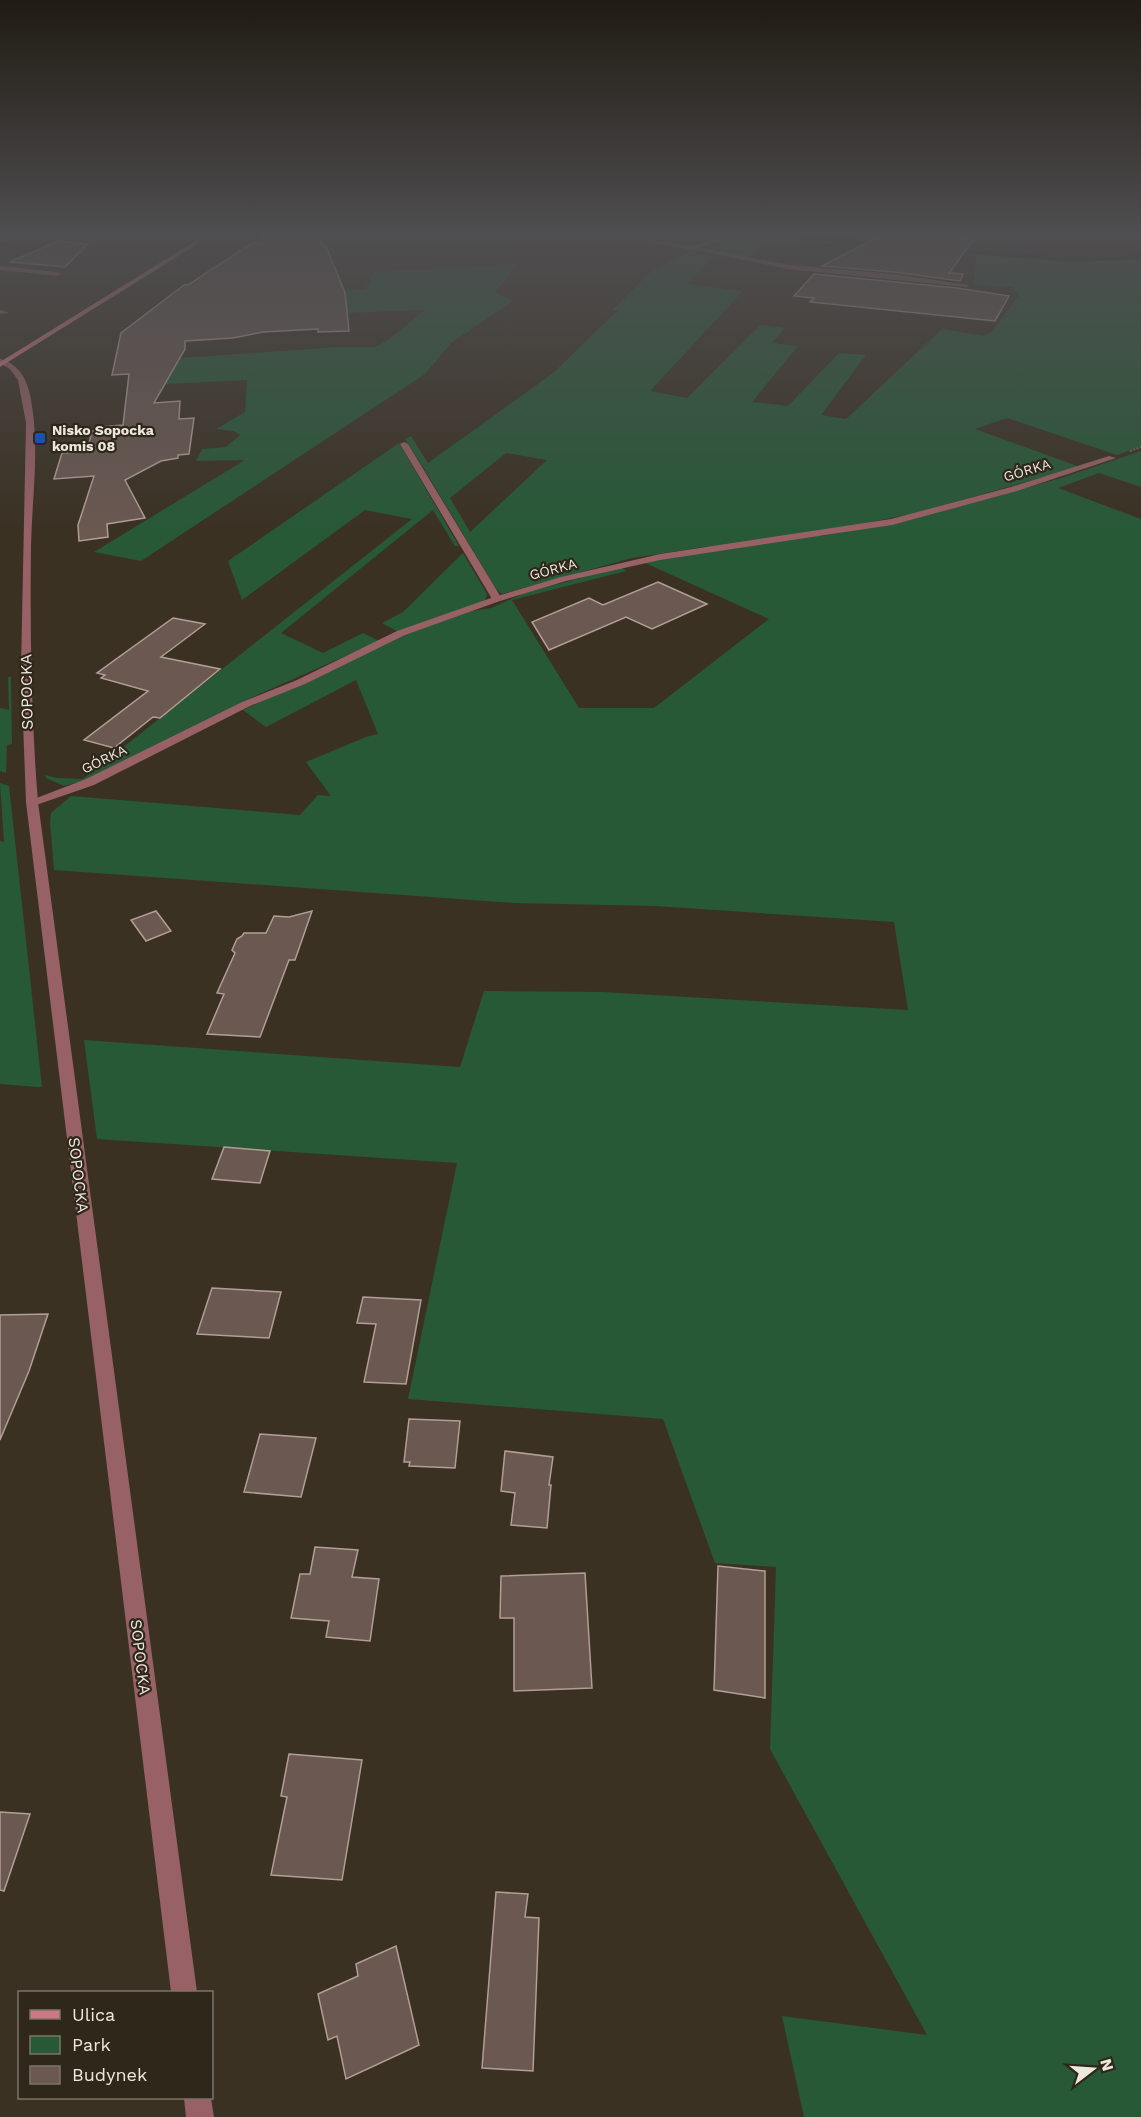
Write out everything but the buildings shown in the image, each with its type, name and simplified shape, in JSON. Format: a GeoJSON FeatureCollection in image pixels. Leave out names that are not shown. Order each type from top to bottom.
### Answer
{"type":"FeatureCollection","features":[{"type":"Feature","properties":{"kind":"main road"},"geometry":{"type":"LineString","coordinates":[[2,362],[48,334]]}},
{"type":"Feature","properties":{"kind":"street","name":"SOPOCKA"},"geometry":{"type":"LineString","coordinates":[[2,362],[11,365],[23,382],[28,413],[24,658],[25,724],[32,802],[184,1991]]}},
{"type":"Feature","properties":{"kind":"street"},"geometry":{"type":"LineString","coordinates":[[404,444],[497,599]]}},
{"type":"Feature","properties":{"kind":"street","name":"GÓRKA"},"geometry":{"type":"LineString","coordinates":[[32,802],[90,782],[246,704],[321,673],[402,633],[497,599],[564,579],[660,557],[892,522],[1014,489],[1112,458]]}},
{"type":"Feature","properties":{"kind":"street"},"geometry":{"type":"LineString","coordinates":[[198,2099],[200,2117]]}},
{"type":"Feature","properties":{"kind":"green space"},"geometry":{"type":"Polygon","coordinates":[[[396,334],[465,334],[451,343],[425,374],[141,561],[94,552],[245,460],[196,461],[202,449],[226,447],[240,435],[234,431],[216,429],[245,412],[247,380],[165,384],[181,358],[340,347],[375,347],[396,334]]]}},
{"type":"Feature","properties":{"kind":"green space"},"geometry":{"type":"Polygon","coordinates":[[[593,334],[703,334],[650,391],[687,398],[751,334],[780,334],[772,343],[798,346],[752,402],[788,406],[839,353],[866,355],[821,415],[846,419],[937,334],[983,336],[988,334],[1141,334],[1141,446],[1117,455],[1007,418],[975,429],[1080,467],[911,514],[816,533],[822,536],[906,521],[1058,479],[1141,451],[1141,487],[1099,473],[1058,488],[1141,519],[1141,2117],[804,2117],[782,2016],[927,2035],[770,1749],[776,1567],[715,1563],[663,1419],[408,1399],[457,1163],[97,1139],[84,1040],[460,1067],[484,991],[602,992],[908,1010],[894,922],[656,906],[515,903],[54,870],[51,813],[71,796],[300,815],[318,795],[331,796],[306,762],[378,734],[356,680],[266,727],[243,710],[415,630],[472,611],[491,608],[525,593],[621,567],[626,571],[512,600],[579,708],[654,708],[769,619],[643,562],[710,546],[632,558],[502,594],[496,589],[405,439],[411,436],[428,463],[553,373],[593,334]],[[506,453],[450,498],[470,532],[547,460],[506,453]]]}},
{"type":"Feature","properties":{"kind":"green space"},"geometry":{"type":"Polygon","coordinates":[[[399,443],[459,546],[455,546],[433,510],[281,633],[323,653],[363,633],[379,641],[244,701],[85,780],[64,786],[46,778],[45,775],[83,779],[412,519],[365,510],[242,600],[228,561],[399,443]]]}},
{"type":"Feature","properties":{"kind":"green space"},"geometry":{"type":"Polygon","coordinates":[[[463,553],[487,594],[485,601],[398,632],[382,623],[403,612],[463,553]]]}},
{"type":"Feature","properties":{"kind":"green space"},"geometry":{"type":"Polygon","coordinates":[[[8,677],[11,677],[12,744],[7,745],[6,773],[0,771],[0,708],[9,710],[8,677]]]}},
{"type":"Feature","properties":{"kind":"green space"},"geometry":{"type":"Polygon","coordinates":[[[0,783],[9,786],[42,1087],[0,1084],[0,841],[4,842],[0,783]]]}},
{"type":"Feature","properties":{"kind":"place","name":"Nisko Sopocka komis 08"},"geometry":{"type":"Point","coordinates":[40,438]}}]}
